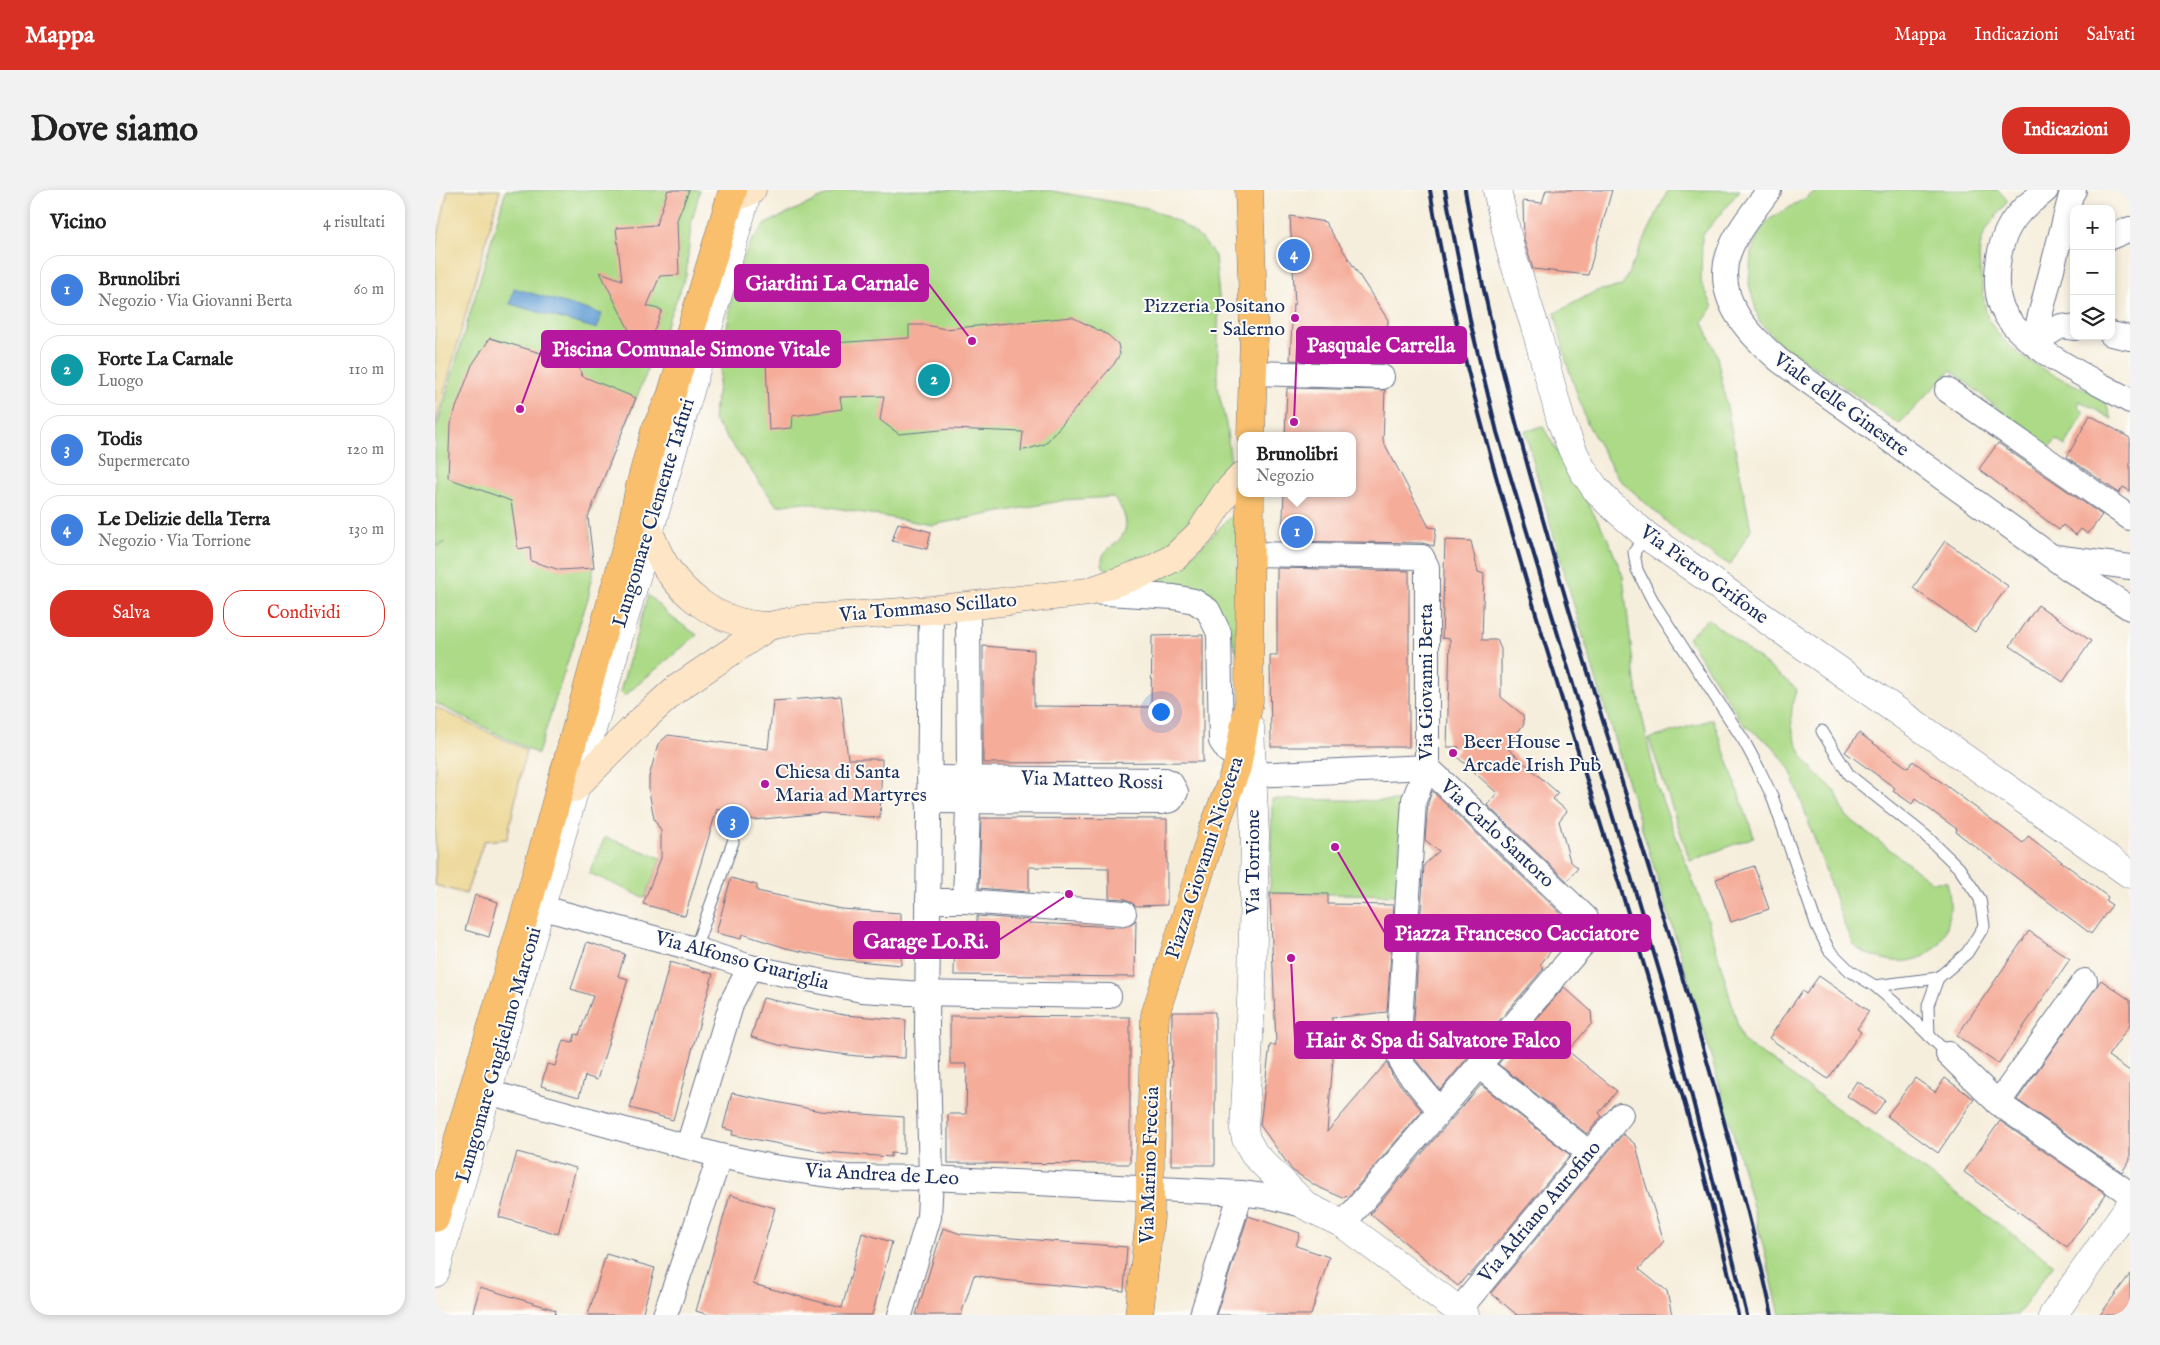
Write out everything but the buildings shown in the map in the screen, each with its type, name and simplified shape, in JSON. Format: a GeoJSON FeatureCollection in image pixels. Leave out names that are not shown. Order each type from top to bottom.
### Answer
{"type":"FeatureCollection","features":[{"type":"Feature","properties":{"kind":"main road"},"geometry":{"type":"LineString","coordinates":[[1249,190],[1254,332],[1251,432]]}},
{"type":"Feature","properties":{"kind":"main road","name":"Lungomare Clemente Tafuri"},"geometry":{"type":"LineString","coordinates":[[555,834],[648,455],[655,431],[671,396],[742,192]]}},
{"type":"Feature","properties":{"kind":"main road","name":"Via Tommaso Scillato"},"geometry":{"type":"LineString","coordinates":[[671,396],[665,436],[645,513],[649,530],[664,565],[693,597],[706,608],[738,623],[769,626],[803,619],[931,610],[1088,592],[1151,570],[1175,557],[1200,533],[1225,494],[1238,480]]}},
{"type":"Feature","properties":{"kind":"main road"},"geometry":{"type":"LineString","coordinates":[[1250,497],[1251,554]]}},
{"type":"Feature","properties":{"kind":"main road","name":"Piazza Giovanni Nicotera"},"geometry":{"type":"LineString","coordinates":[[1155,1014],[1213,830],[1245,767],[1249,701],[1251,554]]}},
{"type":"Feature","properties":{"kind":"main road","name":"Via Tommaso Scillato"},"geometry":{"type":"LineString","coordinates":[[574,788],[676,689],[769,626]]}},
{"type":"Feature","properties":{"kind":"main road","name":"Lungomare Guglielmo Marconi"},"geometry":{"type":"LineString","coordinates":[[435,1218],[481,1090],[555,834]]}},
{"type":"Feature","properties":{"kind":"main road","name":"Via Marino Freccia"},"geometry":{"type":"LineString","coordinates":[[1139,1315],[1152,1188],[1150,1160],[1155,1014]]}},
{"type":"Feature","properties":{"kind":"street","name":"Via Pietro Grifone"},"geometry":{"type":"LineString","coordinates":[[1497,190],[1511,252],[1537,333],[1561,421],[1582,469],[1595,488],[1609,503],[1647,536],[2130,874]]}},
{"type":"Feature","properties":{"kind":"street"},"geometry":{"type":"LineString","coordinates":[[1503,217],[1507,190]]}},
{"type":"Feature","properties":{"kind":"street"},"geometry":{"type":"LineString","coordinates":[[2046,190],[2020,211],[2006,232],[1999,254],[1995,283],[2002,309],[2021,334],[2046,353],[2130,401]]}},
{"type":"Feature","properties":{"kind":"street"},"geometry":{"type":"LineString","coordinates":[[2033,343],[2051,268],[2074,190]]}},
{"type":"Feature","properties":{"kind":"street","name":"Lungomare Clemente Tafuri"},"geometry":{"type":"LineString","coordinates":[[555,834],[574,788],[649,530],[742,192]]}},
{"type":"Feature","properties":{"kind":"street","name":"Viale delle Ginestre"},"geometry":{"type":"LineString","coordinates":[[1764,198],[1737,238],[1726,263],[1727,286],[1735,313],[1745,327],[1779,361],[2051,556],[2130,608]]}},
{"type":"Feature","properties":{"kind":"street"},"geometry":{"type":"LineString","coordinates":[[2115,235],[2130,229]]}},
{"type":"Feature","properties":{"kind":"street"},"geometry":{"type":"LineString","coordinates":[[2051,268],[2070,257]]}},
{"type":"Feature","properties":{"kind":"street"},"geometry":{"type":"LineString","coordinates":[[2033,343],[2061,326],[2070,327]]}},
{"type":"Feature","properties":{"kind":"street"},"geometry":{"type":"LineString","coordinates":[[2115,335],[2130,338]]}},
{"type":"Feature","properties":{"kind":"street"},"geometry":{"type":"LineString","coordinates":[[1253,373],[1382,377]]}},
{"type":"Feature","properties":{"kind":"street"},"geometry":{"type":"LineString","coordinates":[[1947,390],[2130,518]]}},
{"type":"Feature","properties":{"kind":"street","name":"Via Giovanni Berta"},"geometry":{"type":"LineString","coordinates":[[1251,554],[1422,557],[1427,567],[1427,767],[1414,800],[1398,1053],[1403,1066],[1440,1112]]}},
{"type":"Feature","properties":{"kind":"street","name":"Viale delle Ginestre"},"geometry":{"type":"LineString","coordinates":[[2051,556],[2125,569]]}},
{"type":"Feature","properties":{"kind":"street","name":"Via Tommaso Scillato"},"geometry":{"type":"LineString","coordinates":[[1088,592],[1174,597],[1194,600],[1208,610],[1219,632],[1221,740],[1228,751],[1245,767]]}},
{"type":"Feature","properties":{"kind":"street"},"geometry":{"type":"LineString","coordinates":[[965,901],[969,777],[968,606]]}},
{"type":"Feature","properties":{"kind":"street"},"geometry":{"type":"LineString","coordinates":[[900,1315],[929,1216],[931,1178],[927,1029],[931,610]]}},
{"type":"Feature","properties":{"kind":"street","name":"Via Carlo Santoro"},"geometry":{"type":"LineString","coordinates":[[1245,767],[1427,767],[1586,918],[1589,928],[1584,943],[1479,1066]]}},
{"type":"Feature","properties":{"kind":"street","name":"Via Torrione"},"geometry":{"type":"LineString","coordinates":[[1245,767],[1255,835],[1253,983],[1244,1129],[1246,1139],[1255,1155],[1306,1206],[1343,1224],[1462,1313]]}},
{"type":"Feature","properties":{"kind":"street","name":"Via Matteo Rossi"},"geometry":{"type":"LineString","coordinates":[[928,801],[1161,802],[1171,800],[1176,792],[1171,783],[1165,780],[929,778]]}},
{"type":"Feature","properties":{"kind":"street","name":"Via Pietro Grifone"},"geometry":{"type":"LineString","coordinates":[[2054,822],[2130,888]]}},
{"type":"Feature","properties":{"kind":"street"},"geometry":{"type":"LineString","coordinates":[[928,901],[965,901],[1124,913]]}},
{"type":"Feature","properties":{"kind":"street","name":"Via Alfonso Guariglia"},"geometry":{"type":"LineString","coordinates":[[535,906],[695,949],[749,967],[862,990],[908,993],[1109,996]]}},
{"type":"Feature","properties":{"kind":"street"},"geometry":{"type":"LineString","coordinates":[[689,1146],[732,1002],[749,967]]}},
{"type":"Feature","properties":{"kind":"street"},"geometry":{"type":"LineString","coordinates":[[1998,1103],[2085,981]]}},
{"type":"Feature","properties":{"kind":"street"},"geometry":{"type":"LineString","coordinates":[[1948,1054],[1998,1103],[2130,1194]]}},
{"type":"Feature","properties":{"kind":"street"},"geometry":{"type":"LineString","coordinates":[[1343,1224],[1479,1066],[1589,1153]]}},
{"type":"Feature","properties":{"kind":"street","name":"Via Andrea de Leo"},"geometry":{"type":"LineString","coordinates":[[481,1090],[720,1156],[773,1167],[845,1177],[931,1178],[1241,1192],[1272,1197],[1306,1206]]}},
{"type":"Feature","properties":{"kind":"street","name":"Lungomare Guglielmo Marconi"},"geometry":{"type":"LineString","coordinates":[[435,1273],[481,1090]]}},
{"type":"Feature","properties":{"kind":"street","name":"Via Adriano Aurofino"},"geometry":{"type":"LineString","coordinates":[[1462,1313],[1621,1115]]}},
{"type":"Feature","properties":{"kind":"street"},"geometry":{"type":"LineString","coordinates":[[665,1315],[720,1156]]}},
{"type":"Feature","properties":{"kind":"street"},"geometry":{"type":"LineString","coordinates":[[1202,1315],[1241,1192]]}},
{"type":"Feature","properties":{"kind":"street"},"geometry":{"type":"LineString","coordinates":[[2053,1315],[2130,1205]]}},
{"type":"Feature","properties":{"kind":"lane"},"geometry":{"type":"LineString","coordinates":[[1647,536],[1634,552],[1637,570],[1644,585],[1745,741],[1772,796],[1817,926],[1829,950],[1850,971],[1875,986],[1948,1054]]}},
{"type":"Feature","properties":{"kind":"lane"},"geometry":{"type":"LineString","coordinates":[[1822,731],[1849,776],[1926,836],[1959,868],[1980,899],[1984,926],[1967,953],[1938,978],[1929,1005],[1929,1036]]}},
{"type":"Feature","properties":{"kind":"lane"},"geometry":{"type":"LineString","coordinates":[[695,949],[733,842]]}},
{"type":"Feature","properties":{"kind":"lane"},"geometry":{"type":"LineString","coordinates":[[1875,986],[1938,978]]}},
{"type":"Feature","properties":{"kind":"green space"},"geometry":{"type":"Polygon","coordinates":[[[506,190],[700,190],[691,225],[686,276],[588,517],[594,568],[589,595],[538,754],[435,703],[435,548],[446,542],[435,546],[435,433],[506,190]]]}},
{"type":"Feature","properties":{"kind":"green space"},"geometry":{"type":"Polygon","coordinates":[[[842,190],[1047,190],[1148,208],[1182,224],[1202,239],[1215,256],[1219,297],[1217,385],[1226,424],[1231,464],[1207,509],[1165,553],[1110,571],[1103,567],[1102,561],[1105,552],[1119,540],[1126,526],[1122,510],[1112,497],[1065,500],[932,525],[802,502],[777,506],[713,419],[735,276],[750,243],[765,224],[842,190]]]}},
{"type":"Feature","properties":{"kind":"green space"},"geometry":{"type":"Polygon","coordinates":[[[1668,190],[1740,190],[1702,236],[1701,282],[1713,307],[1703,322],[1717,356],[1751,529],[1730,565],[1681,535],[1617,477],[1587,423],[1567,364],[1555,313],[1596,291],[1622,286],[1668,190]]]}},
{"type":"Feature","properties":{"kind":"green space"},"geometry":{"type":"Polygon","coordinates":[[[1819,190],[1998,190],[2008,201],[1986,231],[1982,239],[1979,257],[1988,318],[1997,332],[2023,357],[2055,376],[2104,398],[2112,419],[2080,401],[2078,406],[2084,413],[2065,446],[2056,440],[2048,450],[1951,370],[1899,424],[1780,344],[1759,321],[1749,284],[1751,253],[1761,229],[1770,219],[1819,190]]]}},
{"type":"Feature","properties":{"kind":"green space"},"geometry":{"type":"Polygon","coordinates":[[[1543,427],[1606,535],[1623,576],[1635,681],[1657,787],[1708,920],[1742,1040],[2054,1264],[2017,1315],[1780,1315],[1722,1093],[1555,542],[1525,431],[1543,427]]]}},
{"type":"Feature","properties":{"kind":"green space"},"geometry":{"type":"Polygon","coordinates":[[[1236,511],[1238,654],[1225,626],[1176,587],[1154,582],[1199,549],[1236,511]]]}},
{"type":"Feature","properties":{"kind":"green space"},"geometry":{"type":"Polygon","coordinates":[[[648,595],[671,617],[697,635],[624,696],[620,692],[648,595]]]}},
{"type":"Feature","properties":{"kind":"green space"},"geometry":{"type":"Polygon","coordinates":[[[1708,619],[1797,689],[1792,709],[1795,739],[1810,766],[1837,795],[1846,816],[1932,882],[1947,882],[1950,899],[1946,930],[1939,943],[1929,953],[1917,959],[1901,961],[1872,956],[1855,946],[1846,929],[1790,769],[1772,745],[1747,727],[1740,719],[1688,638],[1708,619]]]}},
{"type":"Feature","properties":{"kind":"green space"},"geometry":{"type":"Polygon","coordinates":[[[1713,719],[1754,837],[1690,861],[1649,739],[1713,719]]]}},
{"type":"Feature","properties":{"kind":"green space"},"geometry":{"type":"Polygon","coordinates":[[[1272,799],[1400,801],[1399,895],[1270,893],[1272,799]]]}},
{"type":"Feature","properties":{"kind":"green space"},"geometry":{"type":"Polygon","coordinates":[[[605,837],[661,858],[645,898],[589,873],[605,837]]]}},
{"type":"Feature","properties":{"kind":"sand"},"geometry":{"type":"Polygon","coordinates":[[[448,190],[500,190],[435,426],[435,250],[448,190]]]}},
{"type":"Feature","properties":{"kind":"sand"},"geometry":{"type":"Polygon","coordinates":[[[435,707],[526,750],[507,839],[484,841],[466,894],[435,885],[435,707]]]}},
{"type":"Feature","properties":{"kind":"water"},"geometry":{"type":"Polygon","coordinates":[[[514,288],[602,314],[597,329],[510,304],[514,288]]]}},
{"type":"Feature","properties":{"kind":"railway"},"geometry":{"type":"LineString","coordinates":[[1430,190],[1457,326],[1491,460],[1690,1121],[1738,1315]]}},
{"type":"Feature","properties":{"kind":"railway"},"geometry":{"type":"LineString","coordinates":[[1445,190],[1471,325],[1497,432],[1665,990],[1747,1315]]}},
{"type":"Feature","properties":{"kind":"railway"},"geometry":{"type":"LineString","coordinates":[[1465,190],[1492,328],[1527,464],[1581,650],[1697,1028],[1750,1219],[1772,1315]]}},
{"type":"Feature","properties":{"kind":"place","name":"Le Delizie della Terra"},"geometry":{"type":"Point","coordinates":[1294,255]}},
{"type":"Feature","properties":{"kind":"place","name":"Pizzeria Positano - Salerno"},"geometry":{"type":"Point","coordinates":[1295,318]}},
{"type":"Feature","properties":{"kind":"place","name":"Giardini La Carnale"},"geometry":{"type":"Point","coordinates":[972,341]}},
{"type":"Feature","properties":{"kind":"place","name":"Forte La Carnale"},"geometry":{"type":"Point","coordinates":[934,380]}},
{"type":"Feature","properties":{"kind":"place","name":"Piscina Comunale Simone Vitale"},"geometry":{"type":"Point","coordinates":[520,409]}},
{"type":"Feature","properties":{"kind":"place","name":"Pasquale Carrella"},"geometry":{"type":"Point","coordinates":[1294,422]}},
{"type":"Feature","properties":{"kind":"place","name":"Brunolibri"},"geometry":{"type":"Point","coordinates":[1297,532]}},
{"type":"Feature","properties":{"kind":"place","name":"Beer House - Arcade Irish Pub"},"geometry":{"type":"Point","coordinates":[1453,753]}},
{"type":"Feature","properties":{"kind":"place","name":"Chiesa di Santa Maria ad Martyres"},"geometry":{"type":"Point","coordinates":[765,784]}},
{"type":"Feature","properties":{"kind":"place","name":"Todis"},"geometry":{"type":"Point","coordinates":[733,822]}},
{"type":"Feature","properties":{"kind":"place","name":"Piazza Francesco Cacciatore"},"geometry":{"type":"Point","coordinates":[1335,847]}},
{"type":"Feature","properties":{"kind":"place","name":"Garage Lo.Ri."},"geometry":{"type":"Point","coordinates":[1069,894]}},
{"type":"Feature","properties":{"kind":"place","name":"Hair & Spa di Salvatore Falco"},"geometry":{"type":"Point","coordinates":[1291,958]}}]}
